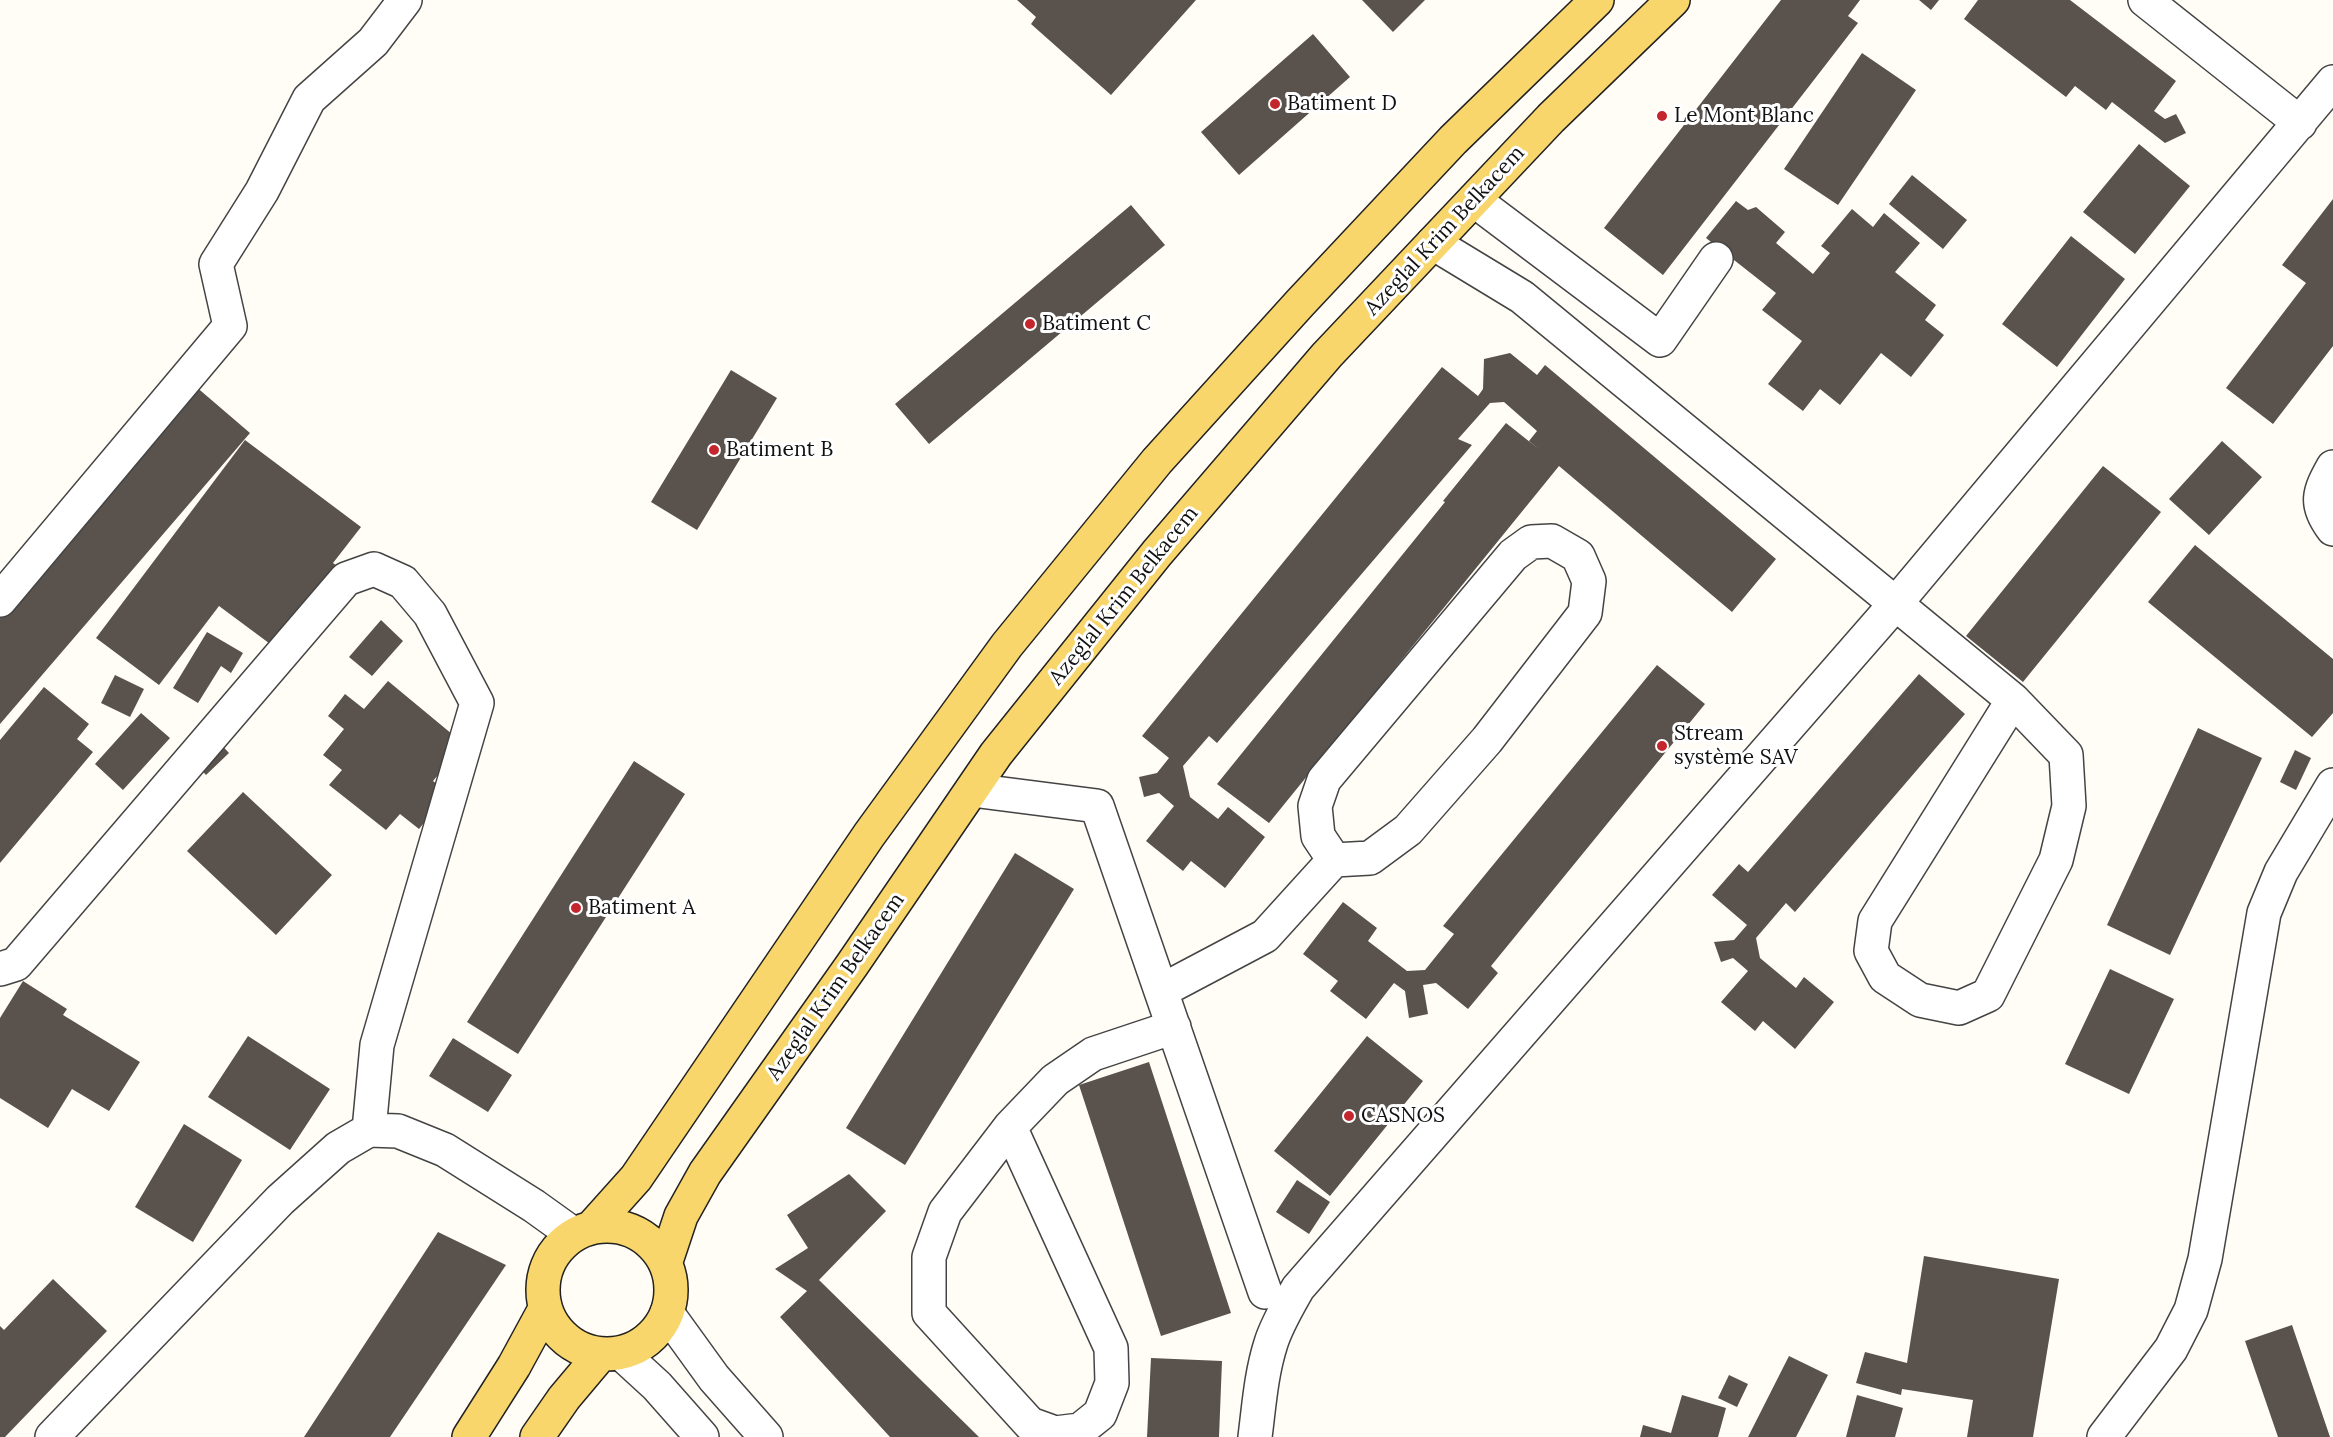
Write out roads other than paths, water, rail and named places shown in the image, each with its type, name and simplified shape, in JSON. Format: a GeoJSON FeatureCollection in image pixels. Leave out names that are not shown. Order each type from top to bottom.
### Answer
{"type":"FeatureCollection","features":[{"type":"Feature","properties":{"kind":"main road"},"geometry":{"type":"LineString","coordinates":[[583,1230],[615,1225],[635,1231],[653,1243],[666,1261],[671,1280],[671,1299],[667,1313],[654,1334],[639,1346],[611,1354],[583,1350],[566,1340],[553,1326],[545,1309],[542,1288],[547,1266],[557,1248],[583,1230],[636,1178],[869,835],[1006,645],[1157,461],[1300,303],[1453,140],[1597,0]]}},
{"type":"Feature","properties":{"kind":"main road","name":"Azeglal Krim Belkacem"},"geometry":{"type":"LineString","coordinates":[[666,1261],[681,1215],[705,1173],[852,965],[996,754],[1157,552],[1327,355],[1551,118],[1673,0]]}},
{"type":"Feature","properties":{"kind":"main road"},"geometry":{"type":"LineString","coordinates":[[470,1437],[520,1357],[545,1309]]}},
{"type":"Feature","properties":{"kind":"main road"},"geometry":{"type":"LineString","coordinates":[[537,1437],[564,1398],[611,1354]]}},
{"type":"Feature","properties":{"kind":"street"},"geometry":{"type":"LineString","coordinates":[[0,600],[230,326],[216,264],[262,191],[309,99],[373,42],[405,0]]}},
{"type":"Feature","properties":{"kind":"street"},"geometry":{"type":"LineString","coordinates":[[2145,0],[2300,123]]}},
{"type":"Feature","properties":{"kind":"street"},"geometry":{"type":"LineString","coordinates":[[1255,1437],[1263,1372],[1271,1342],[1299,1288],[1897,602],[2333,82]]}},
{"type":"Feature","properties":{"kind":"street"},"geometry":{"type":"LineString","coordinates":[[1474,200],[1660,340],[1716,259]]}},
{"type":"Feature","properties":{"kind":"street"},"geometry":{"type":"LineString","coordinates":[[1433,243],[1522,297],[1897,602],[2013,700],[2066,755],[2069,806],[2056,860],[1988,994],[1959,1008],[1920,1000],[1885,977],[1871,951],[1875,921],[2013,700]]}},
{"type":"Feature","properties":{"kind":"street"},"geometry":{"type":"LineString","coordinates":[[2333,467],[2320,490],[2323,516],[2333,529]]}},
{"type":"Feature","properties":{"kind":"street"},"geometry":{"type":"LineString","coordinates":[[1161,991],[1265,936],[1334,860],[1370,858],[1408,831],[1487,740],[1585,613],[1588,581],[1578,556],[1552,541],[1531,542],[1513,555],[1324,780],[1315,806],[1318,836],[1334,860]]}},
{"type":"Feature","properties":{"kind":"street"},"geometry":{"type":"LineString","coordinates":[[0,969],[16,964],[346,579],[374,569],[403,582],[430,614],[477,703],[376,1045],[369,1130]]}},
{"type":"Feature","properties":{"kind":"street"},"geometry":{"type":"LineString","coordinates":[[2104,1437],[2171,1349],[2191,1310],[2205,1259],[2264,914],[2281,872],[2333,785]]}},
{"type":"Feature","properties":{"kind":"street"},"geometry":{"type":"LineString","coordinates":[[972,790],[1097,806],[1265,1292]]}},
{"type":"Feature","properties":{"kind":"street"},"geometry":{"type":"LineString","coordinates":[[1010,1127],[1111,1348],[1112,1383],[1100,1414],[1080,1430],[1055,1433],[1030,1424],[929,1313],[929,1257],[945,1212],[1010,1127],[1055,1080],[1093,1054],[1174,1027]]}},
{"type":"Feature","properties":{"kind":"street"},"geometry":{"type":"LineString","coordinates":[[52,1437],[280,1200],[338,1148],[369,1130],[398,1131],[445,1150],[534,1206],[583,1230]]}},
{"type":"Feature","properties":{"kind":"street"},"geometry":{"type":"LineString","coordinates":[[667,1313],[714,1378],[766,1437]]}},
{"type":"Feature","properties":{"kind":"street"},"geometry":{"type":"LineString","coordinates":[[611,1354],[674,1404],[702,1437]]}},
{"type":"Feature","properties":{"kind":"place","name":"Batiment D"},"geometry":{"type":"Point","coordinates":[1275,104]}},
{"type":"Feature","properties":{"kind":"place","name":"Le Mont Blanc"},"geometry":{"type":"Point","coordinates":[1662,116]}},
{"type":"Feature","properties":{"kind":"place","name":"Batiment C"},"geometry":{"type":"Point","coordinates":[1030,324]}},
{"type":"Feature","properties":{"kind":"place","name":"Batiment B"},"geometry":{"type":"Point","coordinates":[714,450]}},
{"type":"Feature","properties":{"kind":"place","name":"Stream système SAV"},"geometry":{"type":"Point","coordinates":[1662,746]}},
{"type":"Feature","properties":{"kind":"place","name":"Batiment A"},"geometry":{"type":"Point","coordinates":[576,908]}},
{"type":"Feature","properties":{"kind":"place","name":"CASNOS"},"geometry":{"type":"Point","coordinates":[1349,1116]}}]}
